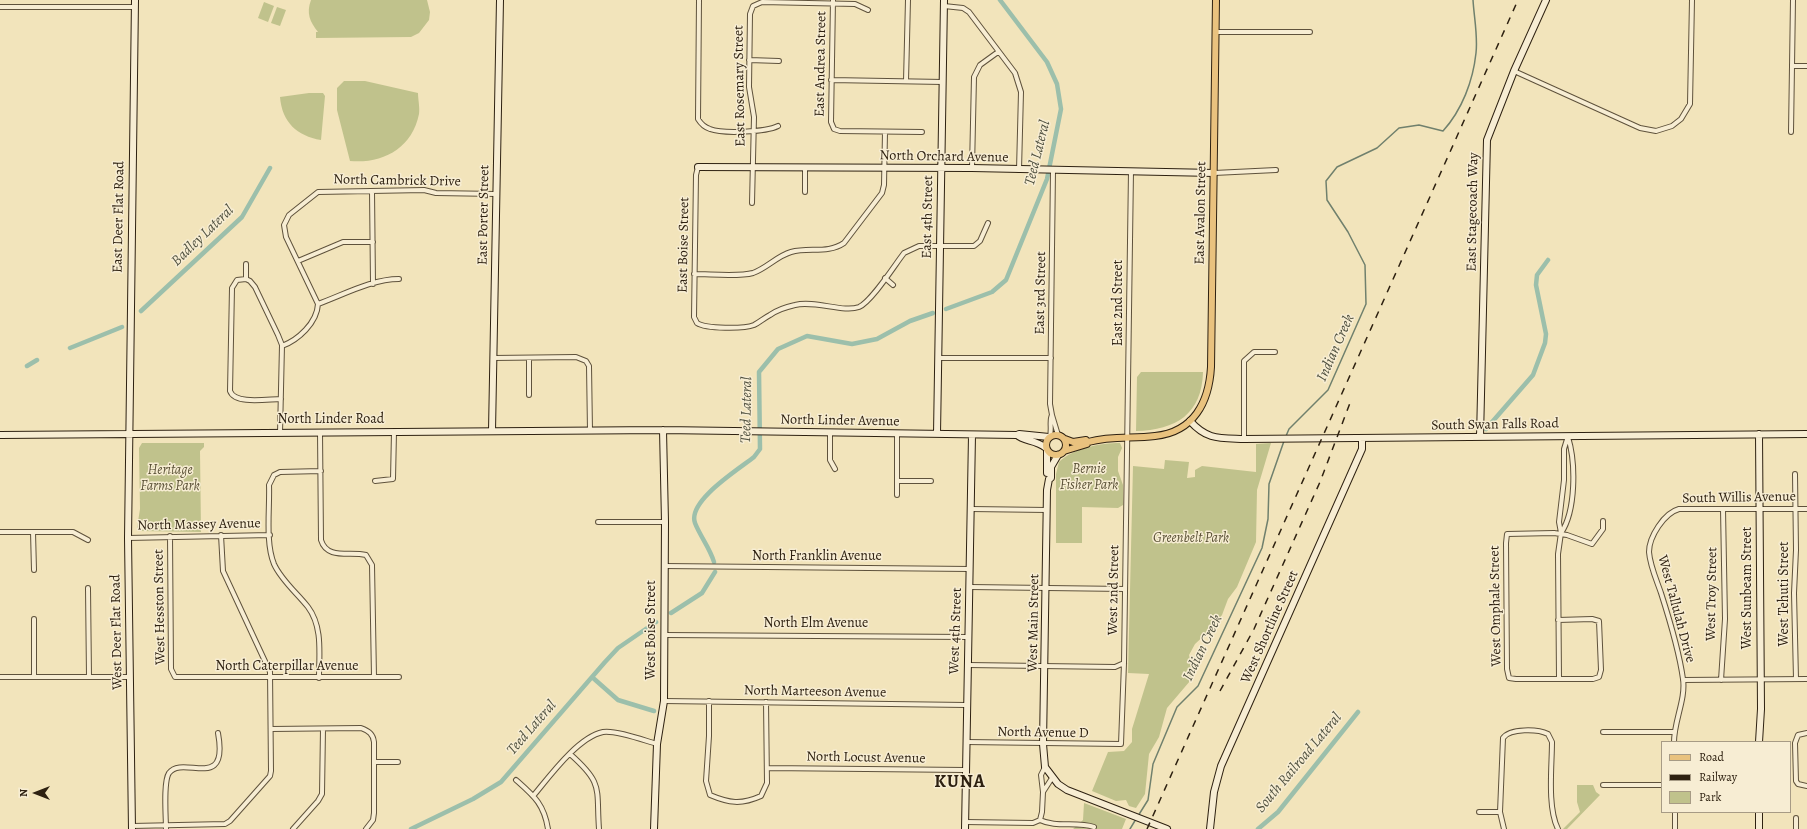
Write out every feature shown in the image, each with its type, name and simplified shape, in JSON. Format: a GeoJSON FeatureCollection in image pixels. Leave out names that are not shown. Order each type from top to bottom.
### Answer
{"type":"FeatureCollection","features":[{"type":"Feature","properties":{"kind":"main road","name":"East Avalon Street"},"geometry":{"type":"LineString","coordinates":[[1190,421],[1203,404],[1210,385],[1216,0]]}},
{"type":"Feature","properties":{"kind":"main road"},"geometry":{"type":"LineString","coordinates":[[1088,442],[1086,440],[1073,442],[1064,439],[1058,434],[1049,436],[1045,443],[1046,450],[1053,455],[1087,444],[1088,442],[1110,437],[1155,436],[1166,434],[1176,431],[1190,421]]}},
{"type":"Feature","properties":{"kind":"main road"},"geometry":{"type":"LineString","coordinates":[[1061,453],[1066,446],[1064,439]]}},
{"type":"Feature","properties":{"kind":"street","name":"East Deer Flat Road"},"geometry":{"type":"LineString","coordinates":[[128,434],[135,0]]}},
{"type":"Feature","properties":{"kind":"street","name":"East Porter Street"},"geometry":{"type":"LineString","coordinates":[[492,431],[500,0]]}},
{"type":"Feature","properties":{"kind":"street"},"geometry":{"type":"LineString","coordinates":[[699,0],[698,119],[702,125],[714,130],[765,131],[778,126]]}},
{"type":"Feature","properties":{"kind":"street"},"geometry":{"type":"LineString","coordinates":[[906,81],[908,0]]}},
{"type":"Feature","properties":{"kind":"street","name":"East Stagecoach Way"},"geometry":{"type":"LineString","coordinates":[[1480,437],[1486,149],[1489,132],[1514,71],[1546,0]]}},
{"type":"Feature","properties":{"kind":"street"},"geometry":{"type":"LineString","coordinates":[[1514,71],[1645,130],[1656,131],[1667,128],[1681,119],[1690,104],[1692,0]]}},
{"type":"Feature","properties":{"kind":"street"},"geometry":{"type":"LineString","coordinates":[[1791,132],[1793,0]]}},
{"type":"Feature","properties":{"kind":"street"},"geometry":{"type":"LineString","coordinates":[[781,1],[858,4],[868,10]]}},
{"type":"Feature","properties":{"kind":"street","name":"East Rosemary Street"},"geometry":{"type":"LineString","coordinates":[[752,203],[754,131],[753,107],[748,87],[750,14],[753,6],[762,2],[781,1]]}},
{"type":"Feature","properties":{"kind":"street","name":"East Andrea Street"},"geometry":{"type":"LineString","coordinates":[[833,2],[831,122],[834,129],[840,131],[885,132]]}},
{"type":"Feature","properties":{"kind":"street"},"geometry":{"type":"LineString","coordinates":[[944,3],[963,8],[969,12],[1015,74],[1021,92],[1019,170]]}},
{"type":"Feature","properties":{"kind":"street","name":"East 4th Street"},"geometry":{"type":"LineString","coordinates":[[937,434],[944,3]]}},
{"type":"Feature","properties":{"kind":"street"},"geometry":{"type":"LineString","coordinates":[[0,7],[135,7]]}},
{"type":"Feature","properties":{"kind":"street"},"geometry":{"type":"LineString","coordinates":[[1216,32],[1310,32]]}},
{"type":"Feature","properties":{"kind":"street"},"geometry":{"type":"LineString","coordinates":[[972,168],[974,77],[980,65],[998,52]]}},
{"type":"Feature","properties":{"kind":"street"},"geometry":{"type":"LineString","coordinates":[[749,60],[779,60]]}},
{"type":"Feature","properties":{"kind":"street"},"geometry":{"type":"LineString","coordinates":[[1793,66],[1807,66]]}},
{"type":"Feature","properties":{"kind":"street"},"geometry":{"type":"LineString","coordinates":[[831,80],[943,82]]}},
{"type":"Feature","properties":{"kind":"street"},"geometry":{"type":"LineString","coordinates":[[694,274],[752,273],[779,257],[791,252],[837,248],[844,243],[882,193],[885,132],[922,132]]}},
{"type":"Feature","properties":{"kind":"street","name":"North Orchard Avenue"},"geometry":{"type":"LineString","coordinates":[[698,167],[753,166],[972,168],[1051,171],[1214,173]]}},
{"type":"Feature","properties":{"kind":"street","name":"East Boise Street"},"geometry":{"type":"LineString","coordinates":[[698,167],[696,175],[694,274],[694,316],[697,323],[704,326],[746,327],[754,325],[778,310],[799,304],[818,304],[846,308],[858,307],[869,299],[885,278]]}},
{"type":"Feature","properties":{"kind":"street"},"geometry":{"type":"LineString","coordinates":[[805,167],[805,192]]}},
{"type":"Feature","properties":{"kind":"street"},"geometry":{"type":"LineString","coordinates":[[1214,173],[1276,170]]}},
{"type":"Feature","properties":{"kind":"street","name":"East 3rd Street"},"geometry":{"type":"LineString","coordinates":[[1051,171],[1050,404],[1058,434]]}},
{"type":"Feature","properties":{"kind":"street","name":"East 2nd Street"},"geometry":{"type":"LineString","coordinates":[[1129,436],[1131,171]]}},
{"type":"Feature","properties":{"kind":"street","name":"North Cambrick Drive"},"geometry":{"type":"LineString","coordinates":[[298,261],[286,237],[285,221],[289,215],[318,192],[424,190],[436,194],[496,194]]}},
{"type":"Feature","properties":{"kind":"street"},"geometry":{"type":"LineString","coordinates":[[372,191],[373,284]]}},
{"type":"Feature","properties":{"kind":"street"},"geometry":{"type":"LineString","coordinates":[[893,285],[885,278],[904,253],[911,248],[919,246],[974,246],[980,241],[988,223]]}},
{"type":"Feature","properties":{"kind":"street"},"geometry":{"type":"LineString","coordinates":[[282,346],[289,344],[314,320],[318,304],[298,261],[343,242],[373,242]]}},
{"type":"Feature","properties":{"kind":"street"},"geometry":{"type":"LineString","coordinates":[[246,264],[246,279]]}},
{"type":"Feature","properties":{"kind":"street"},"geometry":{"type":"LineString","coordinates":[[280,433],[281,399],[282,346],[278,334],[255,287],[246,279],[237,280],[232,288],[231,395],[240,400],[281,399]]}},
{"type":"Feature","properties":{"kind":"street"},"geometry":{"type":"LineString","coordinates":[[318,304],[373,284],[386,280],[399,279]]}},
{"type":"Feature","properties":{"kind":"street"},"geometry":{"type":"LineString","coordinates":[[1244,439],[1244,361],[1254,352],[1276,352]]}},
{"type":"Feature","properties":{"kind":"street"},"geometry":{"type":"LineString","coordinates":[[493,358],[576,357],[586,361],[589,366],[590,431]]}},
{"type":"Feature","properties":{"kind":"street"},"geometry":{"type":"LineString","coordinates":[[529,358],[530,395]]}},
{"type":"Feature","properties":{"kind":"street"},"geometry":{"type":"LineString","coordinates":[[939,358],[1051,358]]}},
{"type":"Feature","properties":{"kind":"street","name":"East 3rd Street"},"geometry":{"type":"LineString","coordinates":[[1049,436],[1052,427],[1050,418],[1052,415]]}},
{"type":"Feature","properties":{"kind":"street","name":"South Swan Falls Road"},"geometry":{"type":"LineString","coordinates":[[1190,421],[1197,429],[1210,436],[1244,439],[1807,434]]}},
{"type":"Feature","properties":{"kind":"street","name":"North Linder Road"},"geometry":{"type":"LineString","coordinates":[[0,435],[663,430]]}},
{"type":"Feature","properties":{"kind":"street","name":"North Linder Avenue"},"geometry":{"type":"LineString","coordinates":[[663,430],[1017,436],[1019,434],[1049,436]]}},
{"type":"Feature","properties":{"kind":"street","name":"West Boise Street"},"geometry":{"type":"LineString","coordinates":[[654,829],[656,744],[664,701],[665,522],[663,430]]}},
{"type":"Feature","properties":{"kind":"street"},"geometry":{"type":"LineString","coordinates":[[320,432],[321,540],[323,548],[330,553],[359,553],[366,555],[372,561],[374,677]]}},
{"type":"Feature","properties":{"kind":"street"},"geometry":{"type":"LineString","coordinates":[[375,481],[393,479],[394,432]]}},
{"type":"Feature","properties":{"kind":"street"},"geometry":{"type":"LineString","coordinates":[[830,433],[830,460],[835,469]]}},
{"type":"Feature","properties":{"kind":"street","name":"West Deer Flat Road"},"geometry":{"type":"LineString","coordinates":[[128,434],[129,677],[132,828]]}},
{"type":"Feature","properties":{"kind":"street"},"geometry":{"type":"LineString","coordinates":[[897,434],[897,495]]}},
{"type":"Feature","properties":{"kind":"street","name":"West Sunbeam Street"},"geometry":{"type":"LineString","coordinates":[[1759,434],[1761,679],[1759,741]]}},
{"type":"Feature","properties":{"kind":"street","name":"West 4th Street"},"geometry":{"type":"LineString","coordinates":[[965,829],[966,705],[970,587],[972,435]]}},
{"type":"Feature","properties":{"kind":"street","name":"North Linder Avenue"},"geometry":{"type":"LineString","coordinates":[[1017,436],[1039,442],[1046,450]]}},
{"type":"Feature","properties":{"kind":"street","name":"West 2nd Street"},"geometry":{"type":"LineString","coordinates":[[1121,744],[1129,436]]}},
{"type":"Feature","properties":{"kind":"street"},"geometry":{"type":"LineString","coordinates":[[1561,533],[1567,524],[1572,496],[1572,449],[1568,436]]}},
{"type":"Feature","properties":{"kind":"street"},"geometry":{"type":"LineString","coordinates":[[1558,620],[1592,619],[1600,621],[1601,670],[1599,677],[1593,679],[1559,679],[1558,620],[1558,554],[1561,533],[1559,522],[1563,495],[1564,449],[1568,436]]}},
{"type":"Feature","properties":{"kind":"street","name":"West Shortline Street"},"geometry":{"type":"LineString","coordinates":[[1210,829],[1214,792],[1221,766],[1362,449],[1362,438]]}},
{"type":"Feature","properties":{"kind":"street","name":"West Main Street"},"geometry":{"type":"LineString","coordinates":[[1046,450],[1047,478],[1049,479]]}},
{"type":"Feature","properties":{"kind":"street","name":"West Main Street"},"geometry":{"type":"LineString","coordinates":[[1043,792],[1052,778],[1045,767],[1043,744],[1047,588],[1047,510],[1049,479],[1051,478],[1053,462],[1061,453]]}},
{"type":"Feature","properties":{"kind":"street"},"geometry":{"type":"LineString","coordinates":[[319,678],[319,635],[316,621],[309,608],[276,568],[271,553],[269,485],[272,477],[280,472],[321,471]]}},
{"type":"Feature","properties":{"kind":"street","name":"West Tehuti Street"},"geometry":{"type":"LineString","coordinates":[[1795,474],[1796,509],[1794,593],[1796,679]]}},
{"type":"Feature","properties":{"kind":"street"},"geometry":{"type":"LineString","coordinates":[[897,481],[931,481]]}},
{"type":"Feature","properties":{"kind":"street","name":"South Willis Avenue"},"geometry":{"type":"LineString","coordinates":[[1672,512],[1679,509],[1807,508]]}},
{"type":"Feature","properties":{"kind":"street"},"geometry":{"type":"LineString","coordinates":[[971,509],[1047,510]]}},
{"type":"Feature","properties":{"kind":"street","name":"West Troy Street"},"geometry":{"type":"LineString","coordinates":[[1721,680],[1725,619],[1723,509]]}},
{"type":"Feature","properties":{"kind":"street","name":"West Tallulah Drive"},"geometry":{"type":"LineString","coordinates":[[1672,512],[1666,517],[1654,537],[1650,552],[1671,626],[1683,680],[1681,708],[1674,732],[1674,741]]}},
{"type":"Feature","properties":{"kind":"street"},"geometry":{"type":"LineString","coordinates":[[1561,533],[1592,544],[1603,529],[1603,520]]}},
{"type":"Feature","properties":{"kind":"street"},"geometry":{"type":"LineString","coordinates":[[598,522],[665,522]]}},
{"type":"Feature","properties":{"kind":"street"},"geometry":{"type":"LineString","coordinates":[[0,532],[74,532],[88,540]]}},
{"type":"Feature","properties":{"kind":"street"},"geometry":{"type":"LineString","coordinates":[[33,532],[34,570]]}},
{"type":"Feature","properties":{"kind":"street","name":"West Omphale Street"},"geometry":{"type":"LineString","coordinates":[[1559,679],[1509,678],[1507,654],[1506,543],[1507,534],[1561,533]]}},
{"type":"Feature","properties":{"kind":"street"},"geometry":{"type":"LineString","coordinates":[[132,828],[218,827],[230,821],[270,776],[271,678],[269,666],[223,571],[221,535]]}},
{"type":"Feature","properties":{"kind":"street","name":"North Massey Avenue"},"geometry":{"type":"LineString","coordinates":[[128,538],[270,535]]}},
{"type":"Feature","properties":{"kind":"street","name":"West Hesston Street"},"geometry":{"type":"LineString","coordinates":[[170,536],[171,669],[176,677]]}},
{"type":"Feature","properties":{"kind":"street","name":"North Franklin Avenue"},"geometry":{"type":"LineString","coordinates":[[664,566],[970,569]]}},
{"type":"Feature","properties":{"kind":"street"},"geometry":{"type":"LineString","coordinates":[[970,587],[1125,589]]}},
{"type":"Feature","properties":{"kind":"street"},"geometry":{"type":"LineString","coordinates":[[88,588],[89,677]]}},
{"type":"Feature","properties":{"kind":"street"},"geometry":{"type":"LineString","coordinates":[[34,618],[34,677]]}},
{"type":"Feature","properties":{"kind":"street","name":"North Elm Avenue"},"geometry":{"type":"LineString","coordinates":[[664,635],[968,637]]}},
{"type":"Feature","properties":{"kind":"street"},"geometry":{"type":"LineString","coordinates":[[968,665],[1115,668],[1124,663]]}},
{"type":"Feature","properties":{"kind":"street"},"geometry":{"type":"LineString","coordinates":[[0,677],[129,677]]}},
{"type":"Feature","properties":{"kind":"street","name":"North Caterpillar Avenue"},"geometry":{"type":"LineString","coordinates":[[176,677],[399,677]]}},
{"type":"Feature","properties":{"kind":"street"},"geometry":{"type":"LineString","coordinates":[[1683,680],[1807,679]]}},
{"type":"Feature","properties":{"kind":"street","name":"North Marteeson Avenue"},"geometry":{"type":"LineString","coordinates":[[664,701],[966,705]]}},
{"type":"Feature","properties":{"kind":"street"},"geometry":{"type":"LineString","coordinates":[[709,701],[709,736],[706,781],[710,795],[725,802],[748,802],[761,796],[767,783],[766,702]]}},
{"type":"Feature","properties":{"kind":"street"},"geometry":{"type":"LineString","coordinates":[[271,729],[361,728],[368,731],[373,737],[374,813],[373,820],[366,829]]}},
{"type":"Feature","properties":{"kind":"street"},"geometry":{"type":"LineString","coordinates":[[293,829],[318,801],[322,794],[322,729]]}},
{"type":"Feature","properties":{"kind":"street"},"geometry":{"type":"LineString","coordinates":[[534,795],[576,746],[602,732],[615,733],[656,744]]}},
{"type":"Feature","properties":{"kind":"street"},"geometry":{"type":"LineString","coordinates":[[1504,829],[1500,812],[1502,743],[1506,735],[1512,732],[1541,732],[1548,734],[1552,742],[1552,797],[1555,822],[1558,829]]}},
{"type":"Feature","properties":{"kind":"street"},"geometry":{"type":"LineString","coordinates":[[1603,732],[1674,732]]}},
{"type":"Feature","properties":{"kind":"street"},"geometry":{"type":"LineString","coordinates":[[166,827],[166,781],[169,773],[176,768],[206,768],[214,764],[220,754],[218,733]]}},
{"type":"Feature","properties":{"kind":"street"},"geometry":{"type":"LineString","coordinates":[[1807,733],[1798,735],[1795,743],[1795,777],[1798,784],[1807,786]]}},
{"type":"Feature","properties":{"kind":"street","name":"North Avenue D"},"geometry":{"type":"LineString","coordinates":[[966,742],[1121,744]]}},
{"type":"Feature","properties":{"kind":"street"},"geometry":{"type":"LineString","coordinates":[[570,754],[586,768],[594,779],[599,795],[599,829]]}},
{"type":"Feature","properties":{"kind":"street"},"geometry":{"type":"LineString","coordinates":[[374,762],[398,762]]}},
{"type":"Feature","properties":{"kind":"street","name":"West Main Street"},"geometry":{"type":"LineString","coordinates":[[1040,820],[1043,792],[1041,775],[1045,767]]}},
{"type":"Feature","properties":{"kind":"street","name":"North Locust Avenue"},"geometry":{"type":"LineString","coordinates":[[767,768],[965,770]]}},
{"type":"Feature","properties":{"kind":"street"},"geometry":{"type":"LineString","coordinates":[[1052,778],[1067,790],[1167,829]]}},
{"type":"Feature","properties":{"kind":"street"},"geometry":{"type":"LineString","coordinates":[[516,780],[534,795],[539,802],[546,818],[548,829]]}},
{"type":"Feature","properties":{"kind":"street"},"geometry":{"type":"LineString","coordinates":[[1604,785],[1661,785]]}},
{"type":"Feature","properties":{"kind":"street"},"geometry":{"type":"LineString","coordinates":[[1479,812],[1500,812]]}},
{"type":"Feature","properties":{"kind":"street"},"geometry":{"type":"LineString","coordinates":[[1675,813],[1675,829]]}},
{"type":"Feature","properties":{"kind":"street"},"geometry":{"type":"LineString","coordinates":[[1759,813],[1759,829]]}},
{"type":"Feature","properties":{"kind":"street"},"geometry":{"type":"LineString","coordinates":[[1796,818],[1796,829]]}},
{"type":"Feature","properties":{"kind":"street"},"geometry":{"type":"LineString","coordinates":[[965,822],[1033,823],[1040,820],[1046,823],[1084,824],[1094,827]]}},
{"type":"Feature","properties":{"kind":"green space"},"geometry":{"type":"Polygon","coordinates":[[[311,0],[427,0],[430,12],[429,20],[419,33],[411,37],[316,38],[316,32],[318,32],[311,21],[309,13],[311,0]]]}},
{"type":"Feature","properties":{"kind":"green space"},"geometry":{"type":"Polygon","coordinates":[[[264,2],[274,6],[268,22],[258,18],[264,2]]]}},
{"type":"Feature","properties":{"kind":"green space"},"geometry":{"type":"Polygon","coordinates":[[[277,7],[286,10],[280,26],[271,23],[277,7]]]}},
{"type":"Feature","properties":{"kind":"green space"},"geometry":{"type":"Polygon","coordinates":[[[344,81],[365,81],[418,93],[419,114],[410,137],[403,145],[384,157],[373,160],[350,161],[337,110],[337,88],[344,81]]]}},
{"type":"Feature","properties":{"kind":"green space"},"geometry":{"type":"Polygon","coordinates":[[[309,93],[323,93],[325,96],[321,140],[305,135],[292,126],[284,114],[281,106],[280,97],[309,93]]]}},
{"type":"Feature","properties":{"kind":"green space"},"geometry":{"type":"Polygon","coordinates":[[[1141,372],[1203,372],[1198,399],[1192,409],[1175,423],[1150,430],[1136,431],[1137,377],[1141,372]]]}},
{"type":"Feature","properties":{"kind":"green space","name":"Heritage Farms Park"},"geometry":{"type":"Polygon","coordinates":[[[142,443],[204,443],[204,447],[200,451],[201,532],[139,531],[137,528],[140,509],[139,448],[142,443]]]}},
{"type":"Feature","properties":{"kind":"green space","name":"Bernie Fisher Park"},"geometry":{"type":"Polygon","coordinates":[[[1120,443],[1122,448],[1118,457],[1118,471],[1123,485],[1123,505],[1118,508],[1082,507],[1082,543],[1056,543],[1056,474],[1059,462],[1072,453],[1088,447],[1120,443]]]}},
{"type":"Feature","properties":{"kind":"green space","name":"Greenbelt Park"},"geometry":{"type":"Polygon","coordinates":[[[1271,443],[1257,490],[1256,542],[1237,587],[1228,599],[1222,615],[1209,631],[1195,644],[1189,655],[1193,670],[1190,681],[1167,708],[1159,737],[1149,754],[1145,794],[1136,808],[1129,806],[1126,800],[1116,801],[1092,791],[1108,752],[1124,751],[1132,742],[1132,729],[1149,674],[1128,673],[1133,466],[1164,469],[1165,460],[1189,462],[1187,478],[1195,477],[1195,470],[1202,466],[1256,472],[1256,444],[1271,443]]]}},
{"type":"Feature","properties":{"kind":"green space"},"geometry":{"type":"Polygon","coordinates":[[[1577,785],[1593,785],[1596,792],[1600,795],[1567,829],[1563,829],[1580,812],[1577,802],[1577,785]]]}},
{"type":"Feature","properties":{"kind":"green space"},"geometry":{"type":"Polygon","coordinates":[[[1084,803],[1126,819],[1122,829],[1073,829],[1083,820],[1084,803]]]}},
{"type":"Feature","properties":{"kind":"waterway","name":"Teed Lateral"},"geometry":{"type":"LineString","coordinates":[[946,309],[992,292],[1006,280],[1047,179],[1061,109],[1057,84],[1047,62],[1000,0]]}},
{"type":"Feature","properties":{"kind":"waterway","name":"Indian Creek"},"geometry":{"type":"LineString","coordinates":[[1286,436],[1289,429],[1328,390],[1366,304],[1365,265],[1348,232],[1327,200],[1326,181],[1337,167],[1377,148],[1399,128],[1419,125],[1443,131],[1450,123],[1466,95],[1474,64],[1477,40],[1473,0]]}},
{"type":"Feature","properties":{"kind":"waterway","name":"Badley Lateral"},"geometry":{"type":"LineString","coordinates":[[141,311],[242,217],[270,168]]}},
{"type":"Feature","properties":{"kind":"waterway","name":"South Railroad Lateral"},"geometry":{"type":"LineString","coordinates":[[1486,429],[1533,375],[1545,343],[1546,334],[1536,285],[1537,275],[1548,260]]}},
{"type":"Feature","properties":{"kind":"waterway","name":"Teed Lateral"},"geometry":{"type":"LineString","coordinates":[[714,562],[695,523],[695,514],[699,505],[706,496],[727,477],[754,457],[760,449],[759,372],[778,349],[807,336],[852,344],[877,339],[910,321],[933,313]]}},
{"type":"Feature","properties":{"kind":"waterway","name":"Badley Lateral"},"geometry":{"type":"LineString","coordinates":[[70,348],[122,327]]}},
{"type":"Feature","properties":{"kind":"waterway","name":"Badley Lateral"},"geometry":{"type":"LineString","coordinates":[[27,366],[37,360]]}},
{"type":"Feature","properties":{"kind":"waterway","name":"Indian Creek"},"geometry":{"type":"LineString","coordinates":[[1138,816],[1148,800],[1153,764],[1177,707],[1198,686],[1262,548],[1268,519],[1269,484],[1284,441]]}},
{"type":"Feature","properties":{"kind":"waterway","name":"Teed Lateral"},"geometry":{"type":"LineString","coordinates":[[671,613],[702,593],[715,572]]}},
{"type":"Feature","properties":{"kind":"waterway","name":"Teed Lateral"},"geometry":{"type":"LineString","coordinates":[[411,829],[473,799],[501,782],[618,648],[656,622]]}},
{"type":"Feature","properties":{"kind":"waterway"},"geometry":{"type":"LineString","coordinates":[[592,677],[618,700],[654,711]]}},
{"type":"Feature","properties":{"kind":"waterway","name":"South Railroad Lateral"},"geometry":{"type":"LineString","coordinates":[[1258,829],[1278,812],[1358,712]]}},
{"type":"Feature","properties":{"kind":"waterway","name":"Indian Creek"},"geometry":{"type":"LineString","coordinates":[[1130,829],[1136,819]]}},
{"type":"Feature","properties":{"kind":"railway"},"geometry":{"type":"LineString","coordinates":[[1147,829],[1518,0]]}},
{"type":"Feature","properties":{"kind":"railway"},"geometry":{"type":"LineString","coordinates":[[1220,691],[1254,629],[1320,482],[1350,403]]}},
{"type":"Feature","properties":{"kind":"district","name":"KUNA"},"geometry":{"type":"Point","coordinates":[960,783]}}]}
